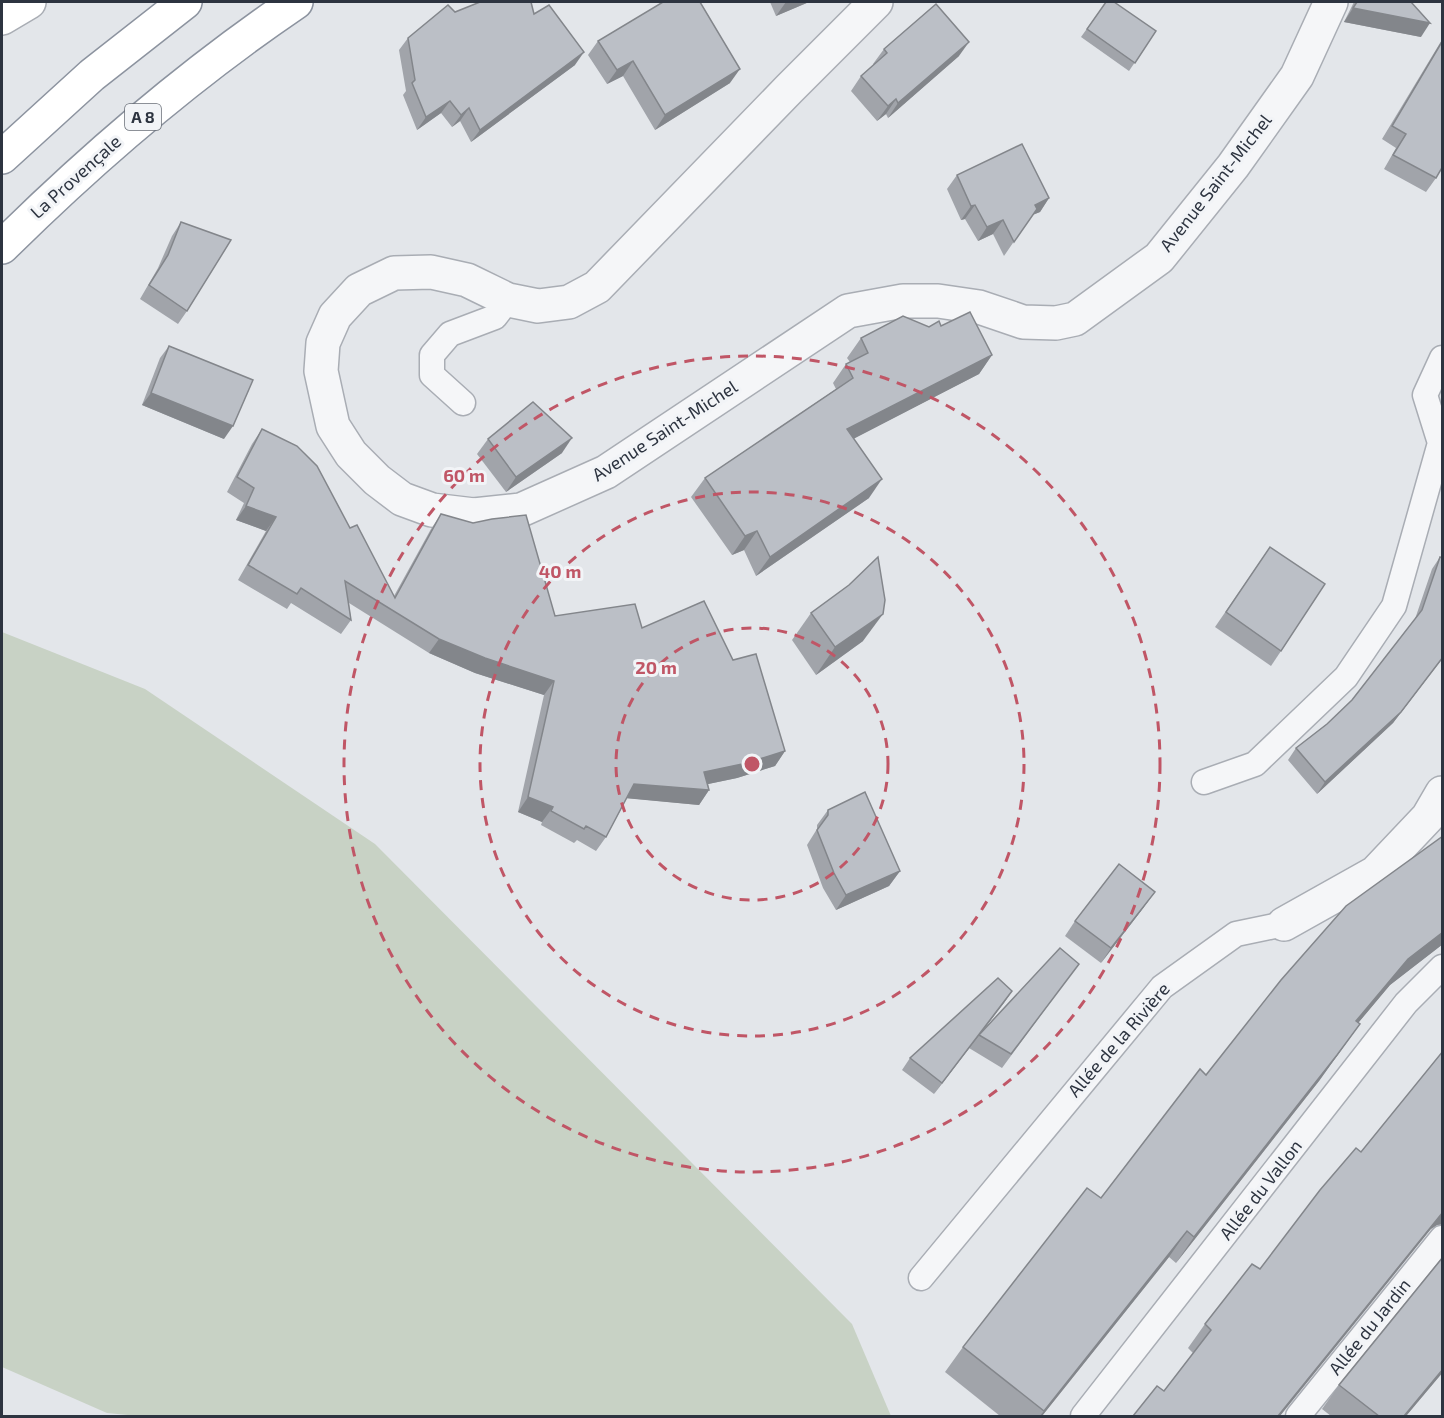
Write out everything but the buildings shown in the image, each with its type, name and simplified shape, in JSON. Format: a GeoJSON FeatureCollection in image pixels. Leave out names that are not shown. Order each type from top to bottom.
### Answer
{"type":"FeatureCollection","features":[{"type":"Feature","properties":{"kind":"main road"},"geometry":{"type":"LineString","coordinates":[[2,18],[29,2]]}},
{"type":"Feature","properties":{"kind":"main road"},"geometry":{"type":"LineString","coordinates":[[2,157],[92,75],[185,2]]}},
{"type":"Feature","properties":{"kind":"main road","name":"La Provençale"},"geometry":{"type":"LineString","coordinates":[[2,247],[61,189],[132,126],[201,70],[296,2]]}},
{"type":"Feature","properties":{"kind":"street","name":"Avenue Saint-Michel"},"geometry":{"type":"LineString","coordinates":[[876,2],[780,97],[597,287],[568,302],[538,306],[508,300],[467,280],[431,272],[394,273],[359,290],[335,316],[323,343],[321,371],[333,426],[351,454],[376,480],[402,499],[432,510],[474,515],[521,510],[606,472],[848,311],[903,300],[938,301],[978,307],[1023,322],[1056,323],[1075,319],[1159,258],[1226,176],[1297,76],[1331,2]]}},
{"type":"Feature","properties":{"kind":"street","name":"Allée de la Rivière"},"geometry":{"type":"LineString","coordinates":[[1284,924],[1375,873],[1428,817],[1443,793]]}},
{"type":"Feature","properties":{"kind":"lane"},"geometry":{"type":"LineString","coordinates":[[463,403],[432,375],[432,355],[450,334],[495,317],[508,300]]}},
{"type":"Feature","properties":{"kind":"lane"},"geometry":{"type":"LineString","coordinates":[[1204,782],[1255,764],[1346,677],[1394,606],[1440,443],[1425,395],[1443,358]]}},
{"type":"Feature","properties":{"kind":"lane","name":"Allée de la Rivière"},"geometry":{"type":"LineString","coordinates":[[921,1278],[1162,987],[1236,934],[1284,924]]}},
{"type":"Feature","properties":{"kind":"lane","name":"Allée du Vallon"},"geometry":{"type":"LineString","coordinates":[[1083,1416],[1406,1003],[1443,967]]}},
{"type":"Feature","properties":{"kind":"lane","name":"Allée du Jardin"},"geometry":{"type":"LineString","coordinates":[[1298,1416],[1443,1238]]}},
{"type":"Feature","properties":{"kind":"shaded area"},"geometry":{"type":"Polygon","coordinates":[[[2,632],[145,689],[375,844],[852,1324],[891,1416],[138,1416],[107,1413],[2,1367],[2,632]]]}}]}
